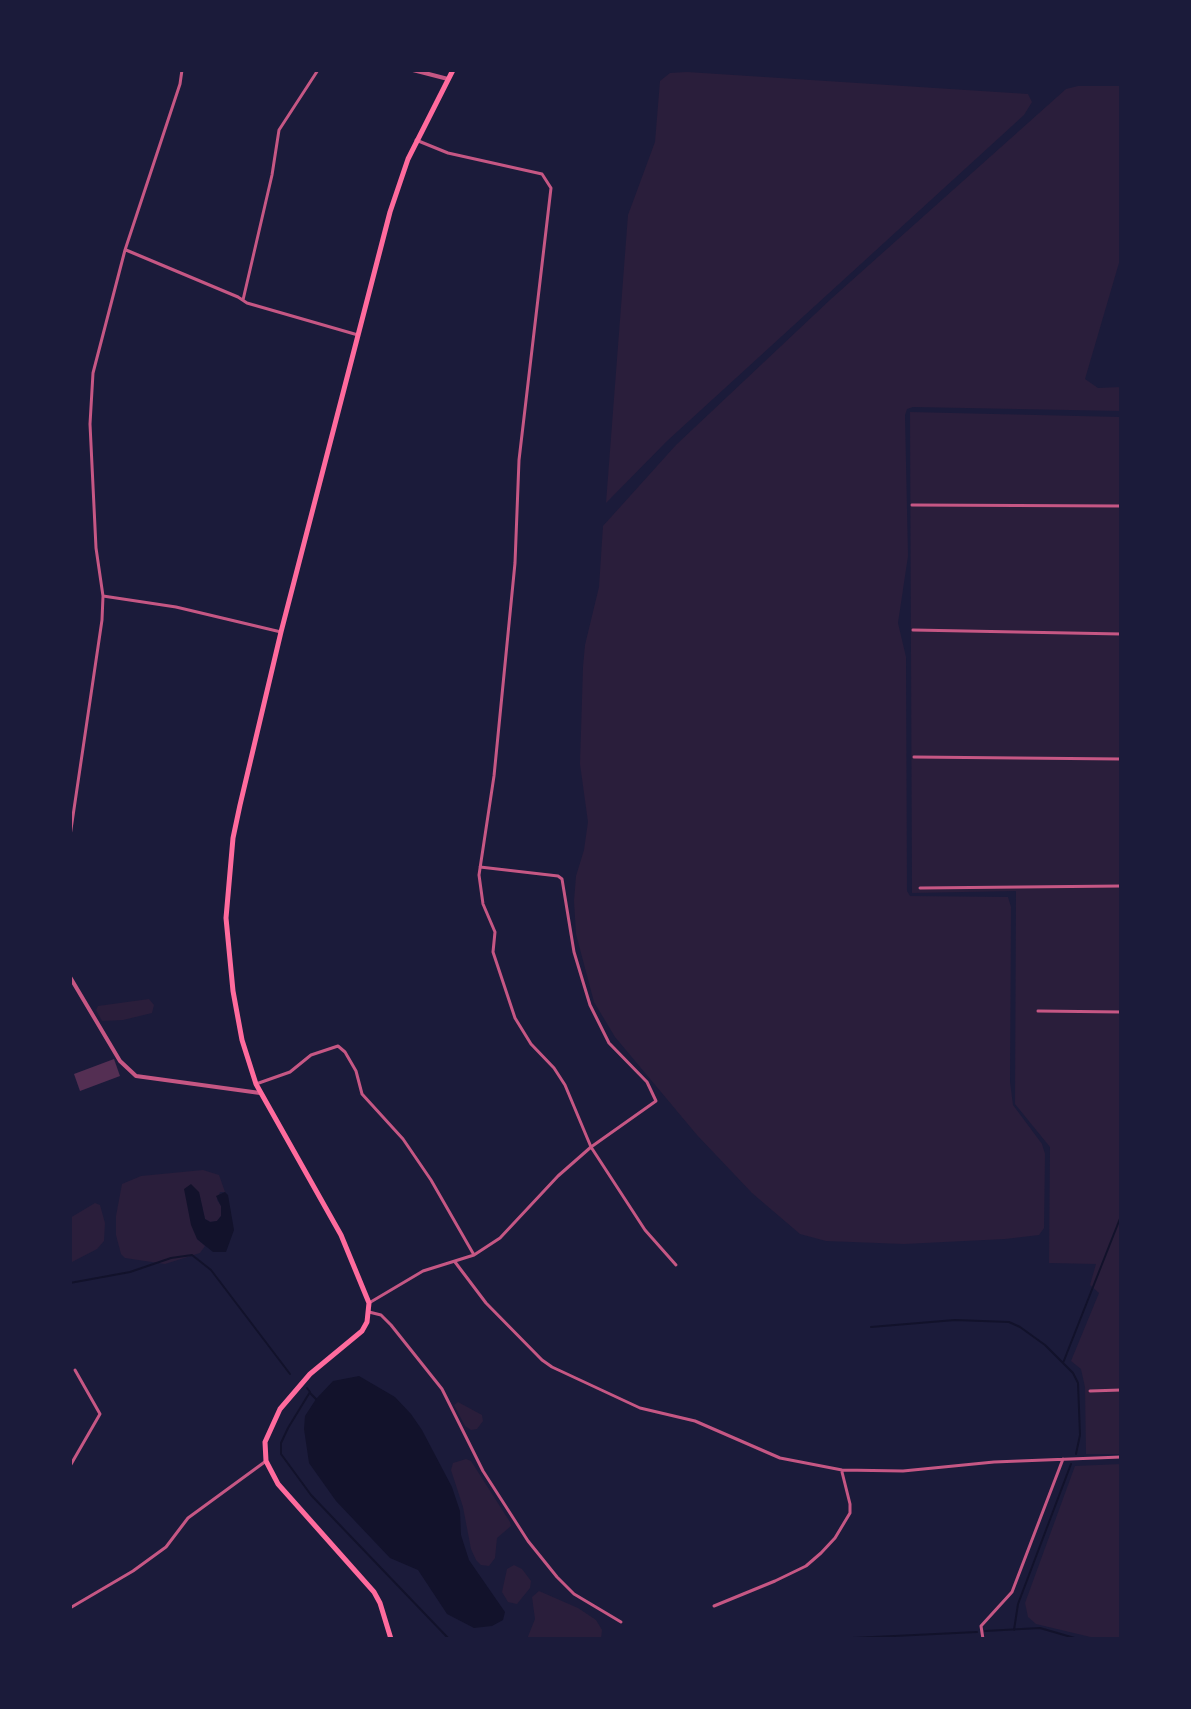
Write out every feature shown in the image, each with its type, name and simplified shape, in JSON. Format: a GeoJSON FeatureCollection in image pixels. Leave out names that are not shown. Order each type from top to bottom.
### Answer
{"type":"FeatureCollection","features":[{"type":"Feature","properties":{"kind":"main road"},"geometry":{"type":"LineString","coordinates":[[391,1639],[374,1592],[278,1484],[264,1453],[267,1434],[280,1409],[310,1374],[362,1331],[369,1303],[341,1235],[256,1084],[239,1028],[226,918],[233,838],[281,632],[390,212],[416,140],[453,70]]}},
{"type":"Feature","properties":{"kind":"street"},"geometry":{"type":"LineString","coordinates":[[70,836],[103,596],[93,502],[91,387],[99,343],[125,250],[182,70]]}},
{"type":"Feature","properties":{"kind":"street"},"geometry":{"type":"LineString","coordinates":[[243,300],[272,175],[275,140],[293,106],[318,70]]}},
{"type":"Feature","properties":{"kind":"street"},"geometry":{"type":"LineString","coordinates":[[413,70],[448,79]]}},
{"type":"Feature","properties":{"kind":"street"},"geometry":{"type":"LineString","coordinates":[[416,140],[448,153],[542,174],[549,181],[551,196],[519,460],[515,563],[494,776],[480,867],[483,904],[495,932],[493,952],[509,1005],[531,1044],[565,1085],[591,1147],[645,1230],[676,1265]]}},
{"type":"Feature","properties":{"kind":"street"},"geometry":{"type":"LineString","coordinates":[[125,250],[277,313],[358,335]]}},
{"type":"Feature","properties":{"kind":"street"},"geometry":{"type":"LineString","coordinates":[[912,505],[1121,506]]}},
{"type":"Feature","properties":{"kind":"street"},"geometry":{"type":"LineString","coordinates":[[103,596],[176,607],[281,632]]}},
{"type":"Feature","properties":{"kind":"street"},"geometry":{"type":"LineString","coordinates":[[913,630],[1121,634]]}},
{"type":"Feature","properties":{"kind":"street"},"geometry":{"type":"LineString","coordinates":[[914,757],[1121,759]]}},
{"type":"Feature","properties":{"kind":"street"},"geometry":{"type":"LineString","coordinates":[[369,1303],[423,1271],[474,1255],[500,1238],[558,1176],[591,1147],[656,1101],[647,1082],[609,1043],[590,1005],[574,952],[562,879],[480,867]]}},
{"type":"Feature","properties":{"kind":"street"},"geometry":{"type":"LineString","coordinates":[[920,888],[1121,886]]}},
{"type":"Feature","properties":{"kind":"street"},"geometry":{"type":"LineString","coordinates":[[70,977],[120,1061],[136,1076],[260,1093]]}},
{"type":"Feature","properties":{"kind":"street"},"geometry":{"type":"LineString","coordinates":[[1038,1011],[1121,1012]]}},
{"type":"Feature","properties":{"kind":"street"},"geometry":{"type":"LineString","coordinates":[[256,1084],[290,1072],[311,1055],[338,1046],[356,1071],[362,1094],[403,1139],[431,1180],[474,1255]]}},
{"type":"Feature","properties":{"kind":"street"},"geometry":{"type":"LineString","coordinates":[[455,1262],[486,1303],[552,1367],[640,1408],[695,1421],[780,1458],[842,1470],[903,1471],[1121,1457]]}},
{"type":"Feature","properties":{"kind":"street"},"geometry":{"type":"LineString","coordinates":[[369,1312],[381,1315],[391,1325],[442,1389],[483,1471],[528,1541],[557,1577],[574,1594],[621,1622]]}},
{"type":"Feature","properties":{"kind":"street"},"geometry":{"type":"LineString","coordinates":[[70,1466],[100,1414],[75,1370]]}},
{"type":"Feature","properties":{"kind":"street"},"geometry":{"type":"LineString","coordinates":[[1090,1391],[1121,1390]]}},
{"type":"Feature","properties":{"kind":"street"},"geometry":{"type":"LineString","coordinates":[[983,1639],[981,1626],[1012,1592],[1063,1459]]}},
{"type":"Feature","properties":{"kind":"street"},"geometry":{"type":"LineString","coordinates":[[70,1608],[133,1571],[166,1547],[188,1518],[266,1461]]}},
{"type":"Feature","properties":{"kind":"street"},"geometry":{"type":"LineString","coordinates":[[714,1606],[806,1566],[828,1546],[850,1513],[842,1470]]}},
{"type":"Feature","properties":{"kind":"shaded area"},"geometry":{"type":"Polygon","coordinates":[[[670,73],[1028,94],[1032,102],[1024,115],[667,441],[606,503],[628,215],[655,142],[660,81],[670,73]]]}},
{"type":"Feature","properties":{"kind":"shaded area"},"geometry":{"type":"Polygon","coordinates":[[[1121,86],[1121,256],[1085,379],[1098,388],[1121,387],[1121,411],[907,409],[908,556],[898,623],[906,657],[907,891],[910,896],[1008,897],[1011,907],[1010,1082],[1013,1105],[1042,1144],[1045,1154],[1044,1228],[1039,1235],[1005,1239],[904,1244],[826,1241],[800,1234],[752,1193],[697,1135],[615,1037],[594,1002],[576,934],[574,901],[588,822],[580,764],[583,667],[599,587],[603,526],[676,445],[831,299],[1066,89],[1121,86]]]}},
{"type":"Feature","properties":{"kind":"shaded area"},"geometry":{"type":"Polygon","coordinates":[[[910,412],[1121,417],[1121,1454],[1086,1454],[1085,1387],[1081,1369],[1071,1361],[1099,1293],[1090,1285],[1096,1264],[1049,1263],[1050,1147],[1015,1104],[1016,891],[912,893],[910,412]]]}},
{"type":"Feature","properties":{"kind":"shaded area"},"geometry":{"type":"Polygon","coordinates":[[[149,999],[154,1005],[152,1013],[123,1020],[102,1021],[96,1010],[98,1006],[149,999]]]}},
{"type":"Feature","properties":{"kind":"shaded area"},"geometry":{"type":"Polygon","coordinates":[[[203,1170],[219,1175],[225,1192],[220,1192],[217,1200],[221,1206],[221,1216],[211,1222],[205,1219],[199,1192],[197,1239],[205,1246],[200,1253],[165,1264],[125,1258],[116,1235],[122,1184],[141,1176],[203,1170]]]}},
{"type":"Feature","properties":{"kind":"shaded area"},"geometry":{"type":"Polygon","coordinates":[[[191,1184],[199,1192],[205,1219],[210,1222],[217,1221],[221,1216],[221,1206],[216,1196],[225,1192],[228,1195],[234,1230],[226,1252],[213,1252],[197,1239],[184,1189],[191,1184]]]}},
{"type":"Feature","properties":{"kind":"shaded area"},"geometry":{"type":"Polygon","coordinates":[[[95,1203],[100,1205],[105,1223],[104,1241],[97,1249],[70,1263],[70,1218],[95,1203]]]}},
{"type":"Feature","properties":{"kind":"shaded area"},"geometry":{"type":"Polygon","coordinates":[[[359,1376],[395,1397],[422,1430],[452,1487],[469,1560],[505,1612],[503,1620],[492,1626],[474,1628],[447,1614],[418,1570],[390,1558],[336,1501],[309,1463],[305,1416],[333,1381],[359,1376]]]}},
{"type":"Feature","properties":{"kind":"shaded area"},"geometry":{"type":"Polygon","coordinates":[[[458,1402],[482,1415],[483,1421],[477,1429],[471,1430],[465,1426],[454,1405],[458,1402]]]}},
{"type":"Feature","properties":{"kind":"shaded area"},"geometry":{"type":"Polygon","coordinates":[[[466,1459],[471,1461],[511,1526],[497,1538],[495,1558],[489,1566],[481,1565],[471,1549],[463,1507],[451,1470],[453,1463],[466,1459]]]}},
{"type":"Feature","properties":{"kind":"shaded area"},"geometry":{"type":"Polygon","coordinates":[[[1121,1464],[1121,1639],[1099,1639],[1036,1624],[1028,1617],[1025,1603],[1075,1466],[1121,1464]]]}},
{"type":"Feature","properties":{"kind":"shaded area"},"geometry":{"type":"Polygon","coordinates":[[[514,1565],[522,1569],[531,1581],[530,1588],[517,1604],[508,1602],[502,1592],[507,1569],[514,1565]]]}},
{"type":"Feature","properties":{"kind":"shaded area"},"geometry":{"type":"Polygon","coordinates":[[[539,1591],[578,1608],[596,1620],[602,1630],[601,1639],[527,1639],[535,1619],[532,1597],[539,1591]]]}},
{"type":"Feature","properties":{"kind":"building"},"geometry":{"type":"Polygon","coordinates":[[[114,1059],[120,1076],[80,1091],[74,1074],[114,1059]]]}},
{"type":"Feature","properties":{"kind":"waterway"},"geometry":{"type":"LineString","coordinates":[[1063,1363],[1121,1216]]}},
{"type":"Feature","properties":{"kind":"waterway"},"geometry":{"type":"LineString","coordinates":[[70,1283],[130,1272],[171,1258],[192,1255],[211,1270],[290,1374]]}},
{"type":"Feature","properties":{"kind":"waterway"},"geometry":{"type":"LineString","coordinates":[[871,1327],[955,1320],[1009,1322],[1020,1327],[1045,1345],[1073,1373],[1078,1383],[1080,1435],[1076,1454]]}},
{"type":"Feature","properties":{"kind":"waterway"},"geometry":{"type":"LineString","coordinates":[[307,1388],[310,1392],[288,1428],[281,1443],[281,1454],[311,1495],[449,1639]]}},
{"type":"Feature","properties":{"kind":"waterway"},"geometry":{"type":"LineString","coordinates":[[310,1393],[316,1399]]}},
{"type":"Feature","properties":{"kind":"waterway"},"geometry":{"type":"LineString","coordinates":[[1014,1630],[1018,1604],[1071,1464]]}},
{"type":"Feature","properties":{"kind":"waterway"},"geometry":{"type":"LineString","coordinates":[[985,1631],[1040,1628],[1078,1639]]}},
{"type":"Feature","properties":{"kind":"waterway"},"geometry":{"type":"LineString","coordinates":[[832,1639],[977,1632]]}}]}
